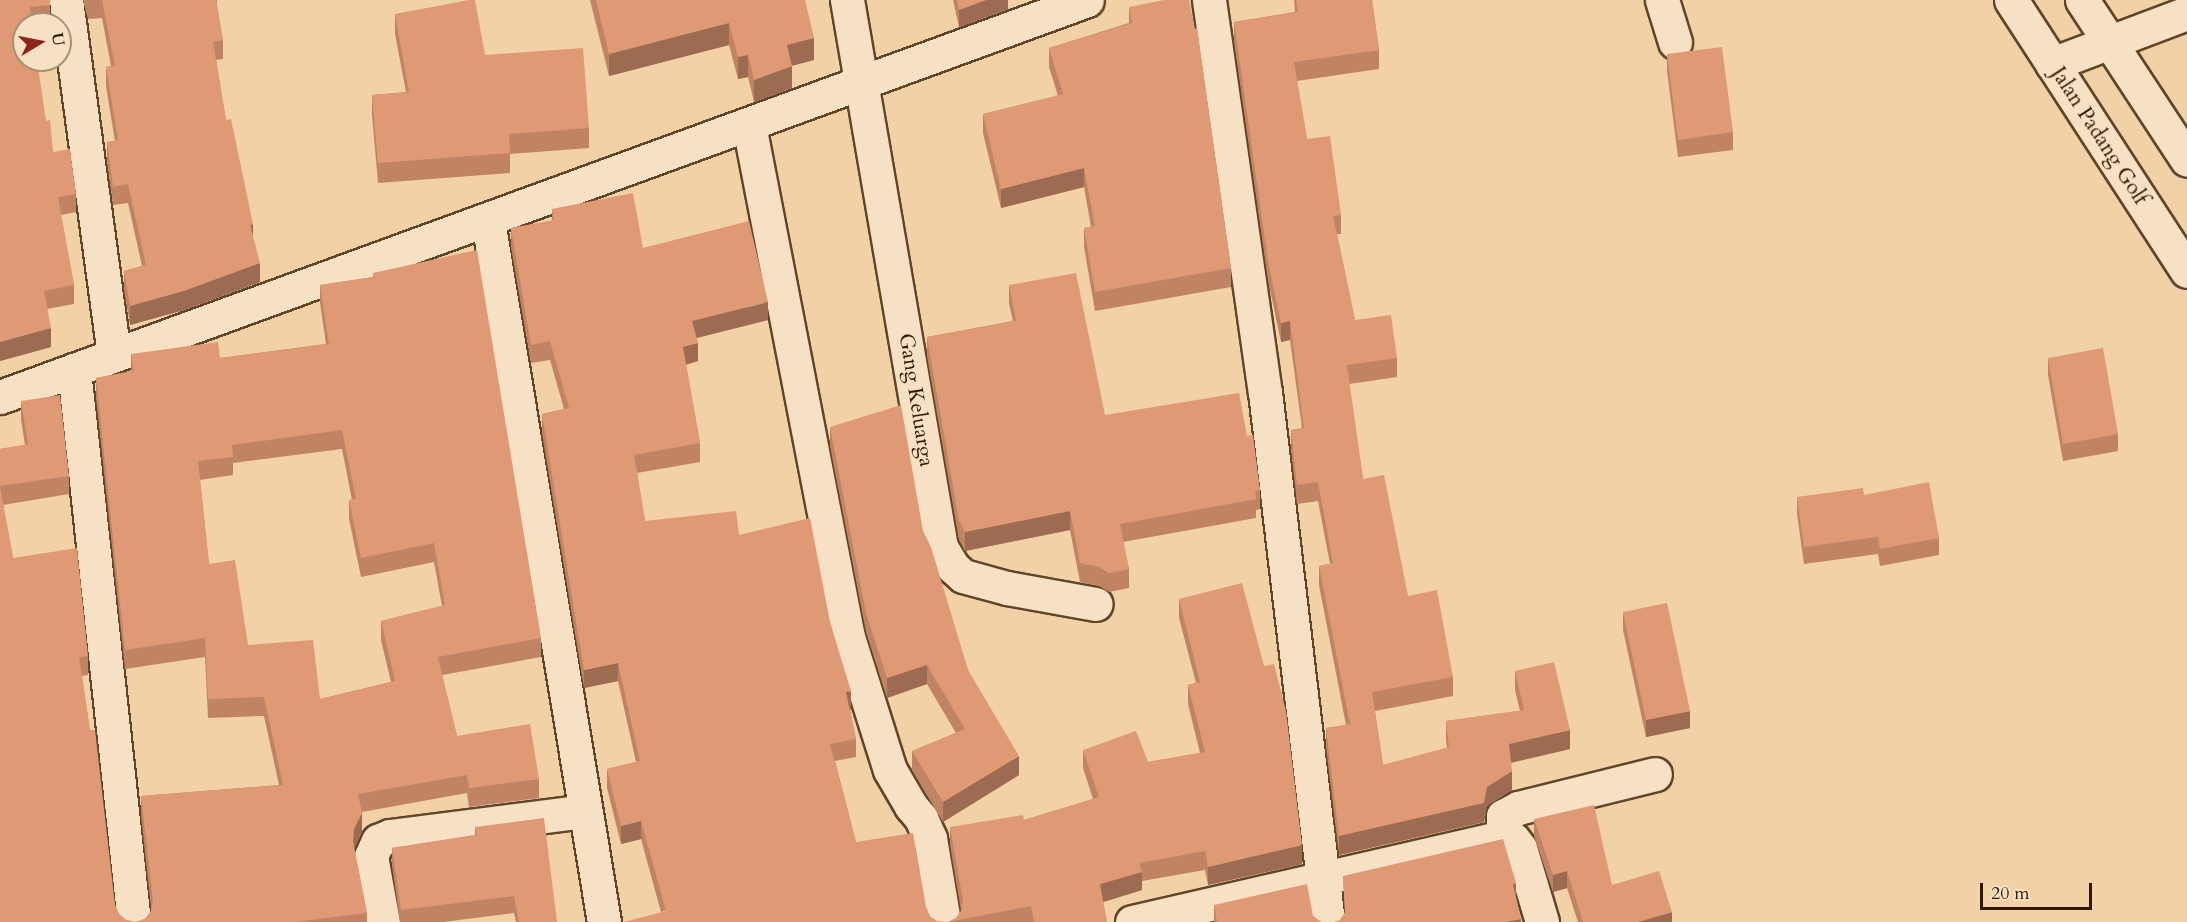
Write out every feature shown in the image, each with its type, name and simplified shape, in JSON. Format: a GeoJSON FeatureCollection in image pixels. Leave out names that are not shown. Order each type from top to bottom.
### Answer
{"type":"FeatureCollection","features":[{"type":"Feature","properties":{"kind":"street"},"geometry":{"type":"LineString","coordinates":[[66,0],[114,354]]}},
{"type":"Feature","properties":{"kind":"street","name":"Gang Keluarga"},"geometry":{"type":"LineString","coordinates":[[847,0],[941,547],[953,567],[963,576],[1007,588],[1096,604]]}},
{"type":"Feature","properties":{"kind":"street"},"geometry":{"type":"LineString","coordinates":[[0,397],[1087,0]]}},
{"type":"Feature","properties":{"kind":"street"},"geometry":{"type":"LineString","coordinates":[[1209,0],[1265,392],[1328,922]]}},
{"type":"Feature","properties":{"kind":"street"},"geometry":{"type":"LineString","coordinates":[[1662,0],[1675,42]]}},
{"type":"Feature","properties":{"kind":"street","name":"Jalan Padang Golf"},"geometry":{"type":"LineString","coordinates":[[2011,0],[2187,271]]}},
{"type":"Feature","properties":{"kind":"street"},"geometry":{"type":"LineString","coordinates":[[2082,0],[2187,160]]}},
{"type":"Feature","properties":{"kind":"street"},"geometry":{"type":"LineString","coordinates":[[2052,64],[2187,13]]}},
{"type":"Feature","properties":{"kind":"street"},"geometry":{"type":"LineString","coordinates":[[749,125],[848,637],[890,770],[921,818],[930,838],[944,922]]}},
{"type":"Feature","properties":{"kind":"street"},"geometry":{"type":"LineString","coordinates":[[488,220],[604,922]]}},
{"type":"Feature","properties":{"kind":"street"},"geometry":{"type":"LineString","coordinates":[[74,370],[134,922]]}},
{"type":"Feature","properties":{"kind":"street"},"geometry":{"type":"LineString","coordinates":[[1503,837],[1503,816],[1518,808],[1654,774]]}},
{"type":"Feature","properties":{"kind":"street"},"geometry":{"type":"LineString","coordinates":[[383,922],[371,856],[378,841],[390,836],[584,812]]}},
{"type":"Feature","properties":{"kind":"street"},"geometry":{"type":"LineString","coordinates":[[1132,922],[1503,837],[1513,839],[1520,848],[1542,922]]}},
{"type":"Feature","properties":{"kind":"building"},"geometry":{"type":"Polygon","coordinates":[[[0,0],[50,0],[50,5],[30,7],[31,12],[12,12],[12,72],[39,72],[46,121],[50,120],[53,152],[70,149],[76,194],[58,197],[74,285],[44,291],[51,328],[0,342],[0,0]]]}},
{"type":"Feature","properties":{"kind":"building"},"geometry":{"type":"Polygon","coordinates":[[[102,0],[216,0],[223,40],[213,42],[226,120],[231,119],[253,224],[250,225],[260,263],[184,291],[130,306],[124,271],[146,265],[128,184],[113,187],[107,142],[118,140],[106,67],[115,66],[102,0]]]}},
{"type":"Feature","properties":{"kind":"building"},"geometry":{"type":"Polygon","coordinates":[[[475,0],[485,55],[583,48],[589,128],[509,134],[510,153],[378,163],[372,95],[409,92],[395,14],[475,0]]]}},
{"type":"Feature","properties":{"kind":"building"},"geometry":{"type":"Polygon","coordinates":[[[596,0],[805,0],[814,38],[787,45],[792,66],[754,80],[748,55],[738,57],[729,23],[609,54],[596,0]]]}},
{"type":"Feature","properties":{"kind":"building"},"geometry":{"type":"Polygon","coordinates":[[[957,0],[986,0],[959,10],[957,0]]]}},
{"type":"Feature","properties":{"kind":"building"},"geometry":{"type":"Polygon","coordinates":[[[1164,0],[1189,0],[1195,29],[1197,28],[1231,268],[1095,292],[1084,228],[1095,226],[1084,168],[1001,189],[983,114],[1063,94],[1049,48],[1132,23],[1129,7],[1164,0]]]}},
{"type":"Feature","properties":{"kind":"building"},"geometry":{"type":"Polygon","coordinates":[[[1296,0],[1372,0],[1379,50],[1294,62],[1307,139],[1330,136],[1341,215],[1333,216],[1355,320],[1391,315],[1397,358],[1347,365],[1363,479],[1384,475],[1408,596],[1437,590],[1453,677],[1372,692],[1383,765],[1449,747],[1446,721],[1524,710],[1515,671],[1554,662],[1570,730],[1509,744],[1512,771],[1487,787],[1484,803],[1339,836],[1326,728],[1350,724],[1319,566],[1333,563],[1318,482],[1297,485],[1291,430],[1304,428],[1290,321],[1281,323],[1268,261],[1234,22],[1298,12],[1296,0]]]}},
{"type":"Feature","properties":{"kind":"building"},"geometry":{"type":"Polygon","coordinates":[[[1722,47],[1733,132],[1678,140],[1667,54],[1722,47]]]}},
{"type":"Feature","properties":{"kind":"building"},"geometry":{"type":"Polygon","coordinates":[[[633,193],[643,248],[749,221],[768,302],[692,321],[698,343],[683,347],[700,443],[634,455],[645,521],[736,511],[739,535],[810,518],[830,622],[851,691],[846,692],[856,739],[830,744],[856,842],[913,833],[926,907],[930,916],[937,921],[946,922],[624,922],[666,911],[641,821],[621,826],[607,769],[640,761],[618,663],[584,670],[542,414],[569,408],[550,341],[531,345],[511,228],[554,220],[552,209],[633,193]]]}},
{"type":"Feature","properties":{"kind":"building"},"geometry":{"type":"Polygon","coordinates":[[[477,250],[541,638],[438,657],[457,736],[530,724],[539,779],[469,788],[467,775],[358,794],[362,813],[354,829],[353,841],[367,913],[295,922],[135,922],[145,919],[151,911],[153,901],[141,796],[283,785],[264,697],[208,699],[205,638],[125,650],[96,378],[134,371],[131,354],[218,342],[220,358],[329,344],[320,285],[374,277],[373,273],[477,250]],[[342,430],[232,445],[233,457],[198,461],[209,564],[235,560],[248,645],[313,640],[320,699],[395,681],[381,621],[445,605],[434,543],[361,558],[349,500],[356,499],[342,430]]]}},
{"type":"Feature","properties":{"kind":"building"},"geometry":{"type":"Polygon","coordinates":[[[1076,273],[1105,415],[1239,393],[1247,436],[1253,435],[1260,490],[1255,491],[1256,499],[1120,524],[1129,569],[1109,573],[1099,567],[1080,563],[1070,511],[965,532],[959,521],[927,337],[1016,321],[1009,285],[1076,273]]]}},
{"type":"Feature","properties":{"kind":"building"},"geometry":{"type":"Polygon","coordinates":[[[2103,348],[2118,434],[2063,444],[2048,358],[2103,348]]]}},
{"type":"Feature","properties":{"kind":"building"},"geometry":{"type":"Polygon","coordinates":[[[60,395],[69,476],[0,486],[0,449],[28,444],[21,401],[60,395]]]}},
{"type":"Feature","properties":{"kind":"building"},"geometry":{"type":"Polygon","coordinates":[[[901,405],[923,531],[931,547],[968,670],[1019,756],[943,802],[912,751],[965,729],[927,665],[887,678],[866,613],[830,427],[901,405]]]}},
{"type":"Feature","properties":{"kind":"building"},"geometry":{"type":"Polygon","coordinates":[[[1929,482],[1939,538],[1880,549],[1878,537],[1804,547],[1797,497],[1863,488],[1864,495],[1929,482]]]}},
{"type":"Feature","properties":{"kind":"building"},"geometry":{"type":"Polygon","coordinates":[[[0,486],[13,558],[77,548],[88,656],[79,657],[90,730],[95,730],[115,905],[119,914],[126,920],[135,922],[0,922],[0,486]]]}},
{"type":"Feature","properties":{"kind":"building"},"geometry":{"type":"Polygon","coordinates":[[[1242,583],[1264,666],[1274,664],[1286,711],[1302,845],[1208,867],[1205,851],[1139,863],[1142,872],[1100,884],[1107,922],[1034,922],[1031,906],[948,922],[956,918],[961,911],[963,901],[950,827],[1023,815],[1024,820],[1099,797],[1083,750],[1136,731],[1148,762],[1205,752],[1188,685],[1200,682],[1179,599],[1242,583]]]}},
{"type":"Feature","properties":{"kind":"building"},"geometry":{"type":"Polygon","coordinates":[[[1667,603],[1690,711],[1646,720],[1623,612],[1667,603]]]}},
{"type":"Feature","properties":{"kind":"building"},"geometry":{"type":"Polygon","coordinates":[[[1594,805],[1612,885],[1659,871],[1672,912],[1638,922],[1583,922],[1567,871],[1553,875],[1534,819],[1594,805]]]}},
{"type":"Feature","properties":{"kind":"building"},"geometry":{"type":"Polygon","coordinates":[[[544,818],[557,922],[519,922],[514,896],[401,910],[392,848],[477,835],[475,827],[544,818]]]}},
{"type":"Feature","properties":{"kind":"building"},"geometry":{"type":"Polygon","coordinates":[[[1503,839],[1516,883],[1513,884],[1521,919],[1505,922],[1334,922],[1340,920],[1345,912],[1343,876],[1503,839]]]}},
{"type":"Feature","properties":{"kind":"building"},"geometry":{"type":"Polygon","coordinates":[[[1307,884],[1313,916],[1321,922],[1217,922],[1214,905],[1307,884]]]}}]}
